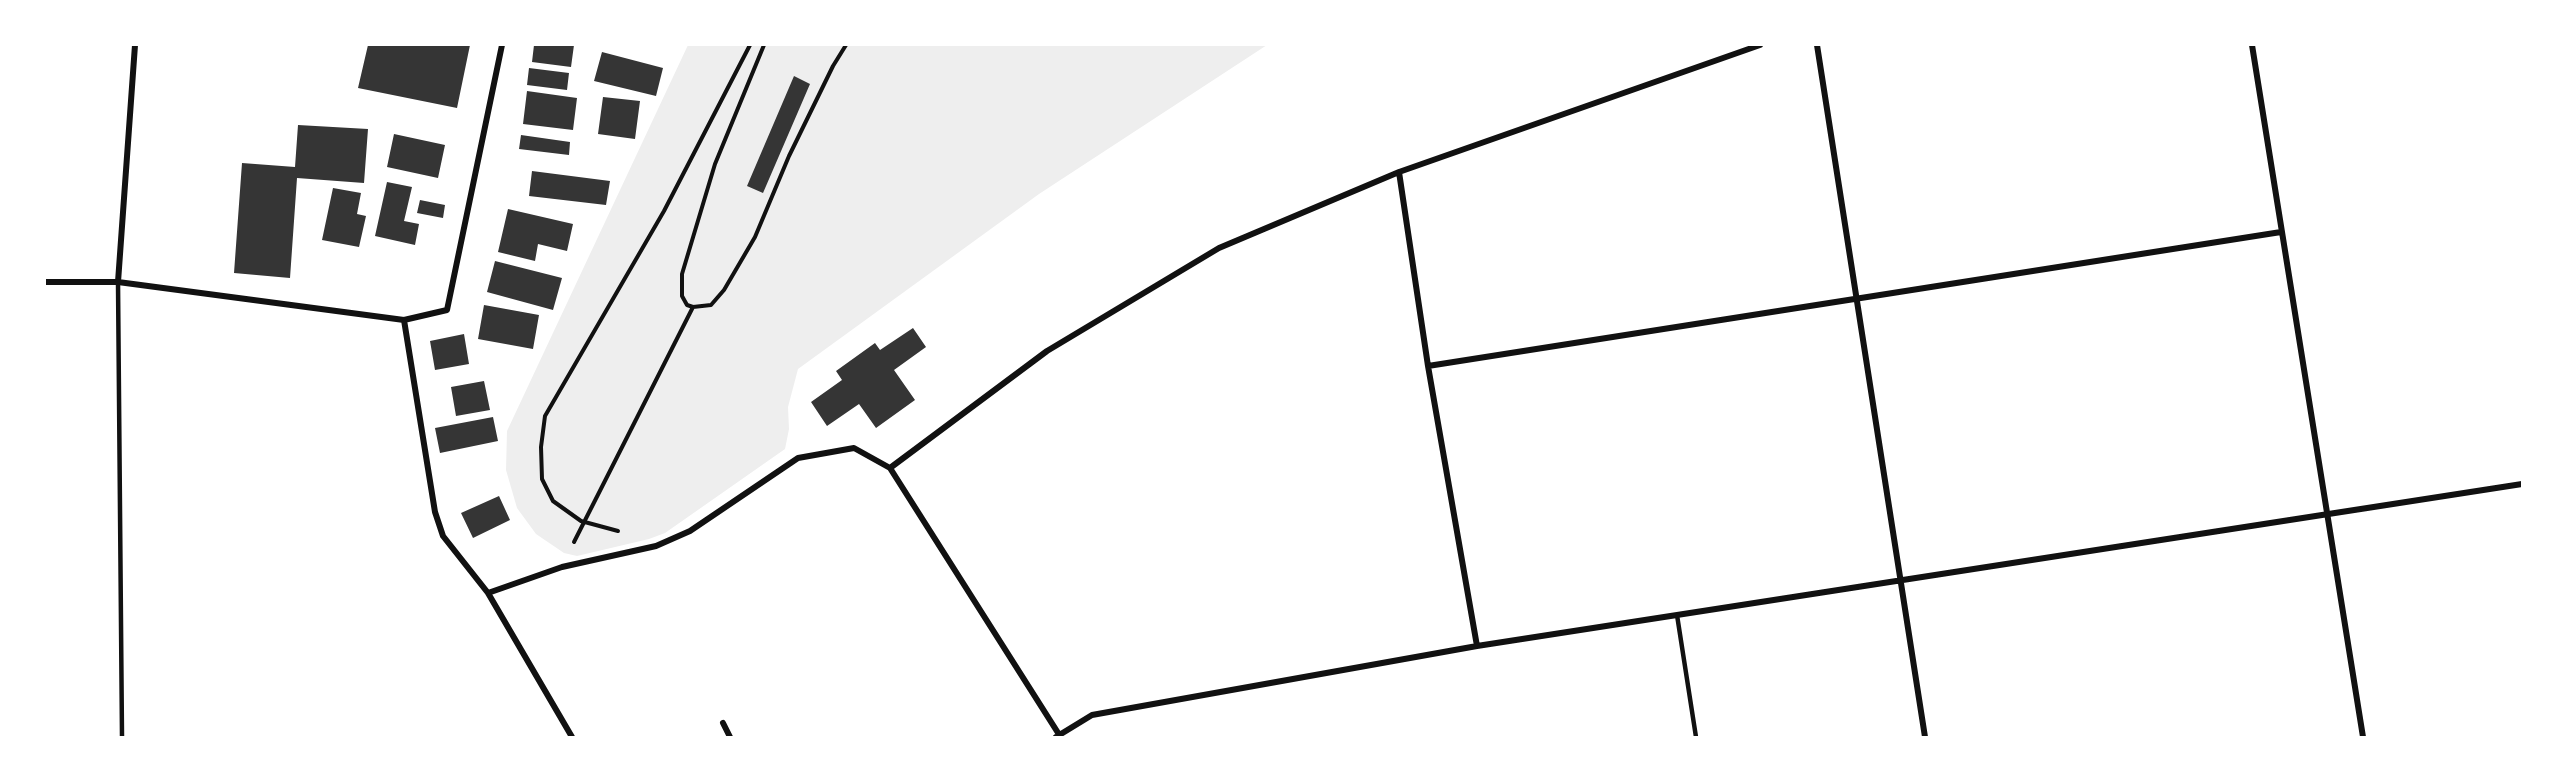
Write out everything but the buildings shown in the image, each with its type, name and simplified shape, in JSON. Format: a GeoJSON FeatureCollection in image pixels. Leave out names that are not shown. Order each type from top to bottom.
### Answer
{"type":"FeatureCollection","features":[{"type":"Feature","properties":{"kind":"street"},"geometry":{"type":"LineString","coordinates":[[118,282],[135,45]]}},
{"type":"Feature","properties":{"kind":"street"},"geometry":{"type":"LineString","coordinates":[[45,282],[118,282],[404,320],[447,310],[502,45]]}},
{"type":"Feature","properties":{"kind":"street"},"geometry":{"type":"LineString","coordinates":[[890,468],[1047,351],[1219,248],[1399,172],[1760,45]]}},
{"type":"Feature","properties":{"kind":"street"},"geometry":{"type":"LineString","coordinates":[[1817,45],[1925,737]]}},
{"type":"Feature","properties":{"kind":"street"},"geometry":{"type":"LineString","coordinates":[[2252,45],[2363,737]]}},
{"type":"Feature","properties":{"kind":"street"},"geometry":{"type":"LineString","coordinates":[[1399,172],[1428,366],[1477,646]]}},
{"type":"Feature","properties":{"kind":"street"},"geometry":{"type":"LineString","coordinates":[[1428,366],[2281,232]]}},
{"type":"Feature","properties":{"kind":"street"},"geometry":{"type":"LineString","coordinates":[[404,320],[435,512],[443,536],[488,593],[572,737]]}},
{"type":"Feature","properties":{"kind":"street"},"geometry":{"type":"LineString","coordinates":[[488,593],[562,567],[656,546],[690,531],[798,458],[854,448],[890,468],[1059,736],[1092,715],[1477,646],[2522,484]]}},
{"type":"Feature","properties":{"kind":"street"},"geometry":{"type":"LineString","coordinates":[[723,723],[730,737]]}},
{"type":"Feature","properties":{"kind":"lane"},"geometry":{"type":"LineString","coordinates":[[118,282],[122,737]]}},
{"type":"Feature","properties":{"kind":"lane"},"geometry":{"type":"LineString","coordinates":[[1677,615],[1696,737]]}},
{"type":"Feature","properties":{"kind":"path"},"geometry":{"type":"LineString","coordinates":[[624,533],[584,521],[553,501],[542,479],[541,447],[545,416],[664,211],[750,45]]}},
{"type":"Feature","properties":{"kind":"path"},"geometry":{"type":"LineString","coordinates":[[765,45],[716,164],[682,274],[682,296],[687,305],[693,307],[711,305],[724,291],[755,237],[789,156],[833,66],[846,45]]}},
{"type":"Feature","properties":{"kind":"path"},"geometry":{"type":"LineString","coordinates":[[562,567],[693,307]]}},
{"type":"Feature","properties":{"kind":"shaded area"},"geometry":{"type":"Polygon","coordinates":[[[688,45],[1267,45],[1039,194],[798,369],[788,407],[789,429],[785,449],[665,533],[577,556],[564,553],[536,534],[517,508],[506,470],[507,431],[688,45]]]}}]}
